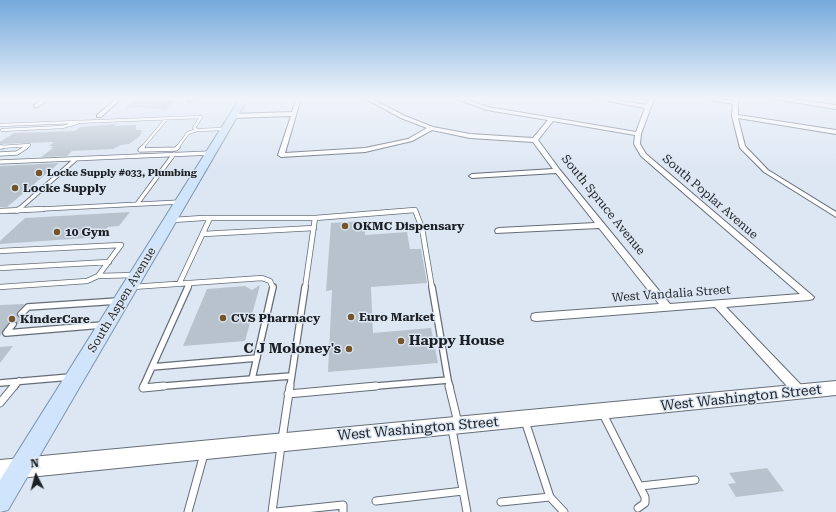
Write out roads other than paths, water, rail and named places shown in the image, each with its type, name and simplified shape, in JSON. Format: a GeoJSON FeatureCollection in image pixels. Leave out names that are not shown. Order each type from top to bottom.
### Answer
{"type":"FeatureCollection","features":[{"type":"Feature","properties":{"kind":"main road","name":"South Aspen Avenue"},"geometry":{"type":"LineString","coordinates":[[0,502],[11,468],[76,376],[229,122]]}},
{"type":"Feature","properties":{"kind":"main road","name":"West Washington Street"},"geometry":{"type":"LineString","coordinates":[[11,468],[602,412],[836,388]]}},
{"type":"Feature","properties":{"kind":"street"},"geometry":{"type":"LineString","coordinates":[[291,122],[281,154],[365,150],[410,140],[431,128]]}},
{"type":"Feature","properties":{"kind":"street"},"geometry":{"type":"LineString","coordinates":[[415,122],[431,128],[470,136],[535,140],[550,122]]}},
{"type":"Feature","properties":{"kind":"street"},"geometry":{"type":"LineString","coordinates":[[569,122],[638,134],[642,122]]}},
{"type":"Feature","properties":{"kind":"street"},"geometry":{"type":"LineString","coordinates":[[736,122],[742,147],[766,171],[836,215]]}},
{"type":"Feature","properties":{"kind":"street"},"geometry":{"type":"LineString","coordinates":[[772,122],[836,132]]}},
{"type":"Feature","properties":{"kind":"street","name":"South Poplar Avenue"},"geometry":{"type":"LineString","coordinates":[[638,134],[637,144],[643,155],[809,297]]}},
{"type":"Feature","properties":{"kind":"street","name":"South Spruce Avenue"},"geometry":{"type":"LineString","coordinates":[[535,140],[667,307]]}},
{"type":"Feature","properties":{"kind":"street"},"geometry":{"type":"LineString","coordinates":[[472,176],[558,171]]}},
{"type":"Feature","properties":{"kind":"street"},"geometry":{"type":"LineString","coordinates":[[499,231],[602,225]]}},
{"type":"Feature","properties":{"kind":"street","name":"West Vandalia Street"},"geometry":{"type":"LineString","coordinates":[[536,317],[809,297]]}},
{"type":"Feature","properties":{"kind":"street"},"geometry":{"type":"LineString","coordinates":[[717,303],[800,392]]}},
{"type":"Feature","properties":{"kind":"lane"},"geometry":{"type":"LineString","coordinates":[[0,125],[63,122]]}},
{"type":"Feature","properties":{"kind":"lane"},"geometry":{"type":"LineString","coordinates":[[1,131],[62,127],[82,122]]}},
{"type":"Feature","properties":{"kind":"lane"},"geometry":{"type":"LineString","coordinates":[[164,122],[140,150],[176,149],[188,134],[195,129],[199,122]]}},
{"type":"Feature","properties":{"kind":"lane"},"geometry":{"type":"LineString","coordinates":[[1,131],[11,124]]}},
{"type":"Feature","properties":{"kind":"lane"},"geometry":{"type":"LineString","coordinates":[[195,129],[225,129]]}},
{"type":"Feature","properties":{"kind":"lane"},"geometry":{"type":"LineString","coordinates":[[0,147],[29,146],[17,153],[0,154]]}},
{"type":"Feature","properties":{"kind":"lane"},"geometry":{"type":"LineString","coordinates":[[0,162],[211,153]]}},
{"type":"Feature","properties":{"kind":"lane"},"geometry":{"type":"LineString","coordinates":[[137,204],[174,154]]}},
{"type":"Feature","properties":{"kind":"lane"},"geometry":{"type":"LineString","coordinates":[[17,210],[76,159]]}},
{"type":"Feature","properties":{"kind":"lane"},"geometry":{"type":"LineString","coordinates":[[0,211],[182,202]]}},
{"type":"Feature","properties":{"kind":"lane"},"geometry":{"type":"LineString","coordinates":[[171,220],[210,218],[315,218],[415,210],[422,228],[448,380],[467,512]]}},
{"type":"Feature","properties":{"kind":"lane"},"geometry":{"type":"LineString","coordinates":[[179,284],[210,218]]}},
{"type":"Feature","properties":{"kind":"lane"},"geometry":{"type":"LineString","coordinates":[[272,512],[288,394],[315,218]]}},
{"type":"Feature","properties":{"kind":"lane"},"geometry":{"type":"LineString","coordinates":[[203,234],[314,228]]}},
{"type":"Feature","properties":{"kind":"lane"},"geometry":{"type":"LineString","coordinates":[[0,251],[120,245],[98,276],[87,281],[0,287]]}},
{"type":"Feature","properties":{"kind":"lane"},"geometry":{"type":"LineString","coordinates":[[0,268],[109,262]]}},
{"type":"Feature","properties":{"kind":"lane"},"geometry":{"type":"LineString","coordinates":[[98,276],[130,287]]}},
{"type":"Feature","properties":{"kind":"lane"},"geometry":{"type":"LineString","coordinates":[[21,314],[28,306],[130,287],[262,278],[270,281],[273,287],[252,379]]}},
{"type":"Feature","properties":{"kind":"lane"},"geometry":{"type":"LineString","coordinates":[[190,283],[143,388],[291,376]]}},
{"type":"Feature","properties":{"kind":"lane"},"geometry":{"type":"LineString","coordinates":[[13,324],[6,333],[107,325]]}},
{"type":"Feature","properties":{"kind":"lane"},"geometry":{"type":"LineString","coordinates":[[152,367],[257,358]]}},
{"type":"Feature","properties":{"kind":"lane"},"geometry":{"type":"LineString","coordinates":[[0,383],[76,376]]}},
{"type":"Feature","properties":{"kind":"lane"},"geometry":{"type":"LineString","coordinates":[[288,394],[448,380]]}},
{"type":"Feature","properties":{"kind":"lane"},"geometry":{"type":"LineString","coordinates":[[0,403],[19,381]]}},
{"type":"Feature","properties":{"kind":"lane"},"geometry":{"type":"LineString","coordinates":[[602,412],[646,497],[645,502],[638,508]]}},
{"type":"Feature","properties":{"kind":"lane"},"geometry":{"type":"LineString","coordinates":[[524,419],[550,497],[564,512]]}},
{"type":"Feature","properties":{"kind":"lane"},"geometry":{"type":"LineString","coordinates":[[188,512],[205,449]]}},
{"type":"Feature","properties":{"kind":"lane"},"geometry":{"type":"LineString","coordinates":[[641,486],[695,480]]}},
{"type":"Feature","properties":{"kind":"lane"},"geometry":{"type":"LineString","coordinates":[[376,501],[463,491]]}},
{"type":"Feature","properties":{"kind":"lane"},"geometry":{"type":"LineString","coordinates":[[500,502],[550,497]]}},
{"type":"Feature","properties":{"kind":"lane"},"geometry":{"type":"LineString","coordinates":[[276,512],[343,505],[343,512]]}},
{"type":"Feature","properties":{"kind":"place","name":"Locke Supply #033, Plumbing"},"geometry":{"type":"Point","coordinates":[39,173]}},
{"type":"Feature","properties":{"kind":"place","name":"Locke Supply"},"geometry":{"type":"Point","coordinates":[15,188]}},
{"type":"Feature","properties":{"kind":"place","name":"OKMC Dispensary"},"geometry":{"type":"Point","coordinates":[345,226]}},
{"type":"Feature","properties":{"kind":"place","name":"10 Gym"},"geometry":{"type":"Point","coordinates":[57,232]}},
{"type":"Feature","properties":{"kind":"place","name":"Euro Market"},"geometry":{"type":"Point","coordinates":[351,317]}},
{"type":"Feature","properties":{"kind":"place","name":"CVS Pharmacy"},"geometry":{"type":"Point","coordinates":[223,318]}},
{"type":"Feature","properties":{"kind":"place","name":"KinderCare"},"geometry":{"type":"Point","coordinates":[12,319]}},
{"type":"Feature","properties":{"kind":"place","name":"Happy House"},"geometry":{"type":"Point","coordinates":[401,341]}},
{"type":"Feature","properties":{"kind":"place","name":"C J Moloney's"},"geometry":{"type":"Point","coordinates":[349,349]}}]}
